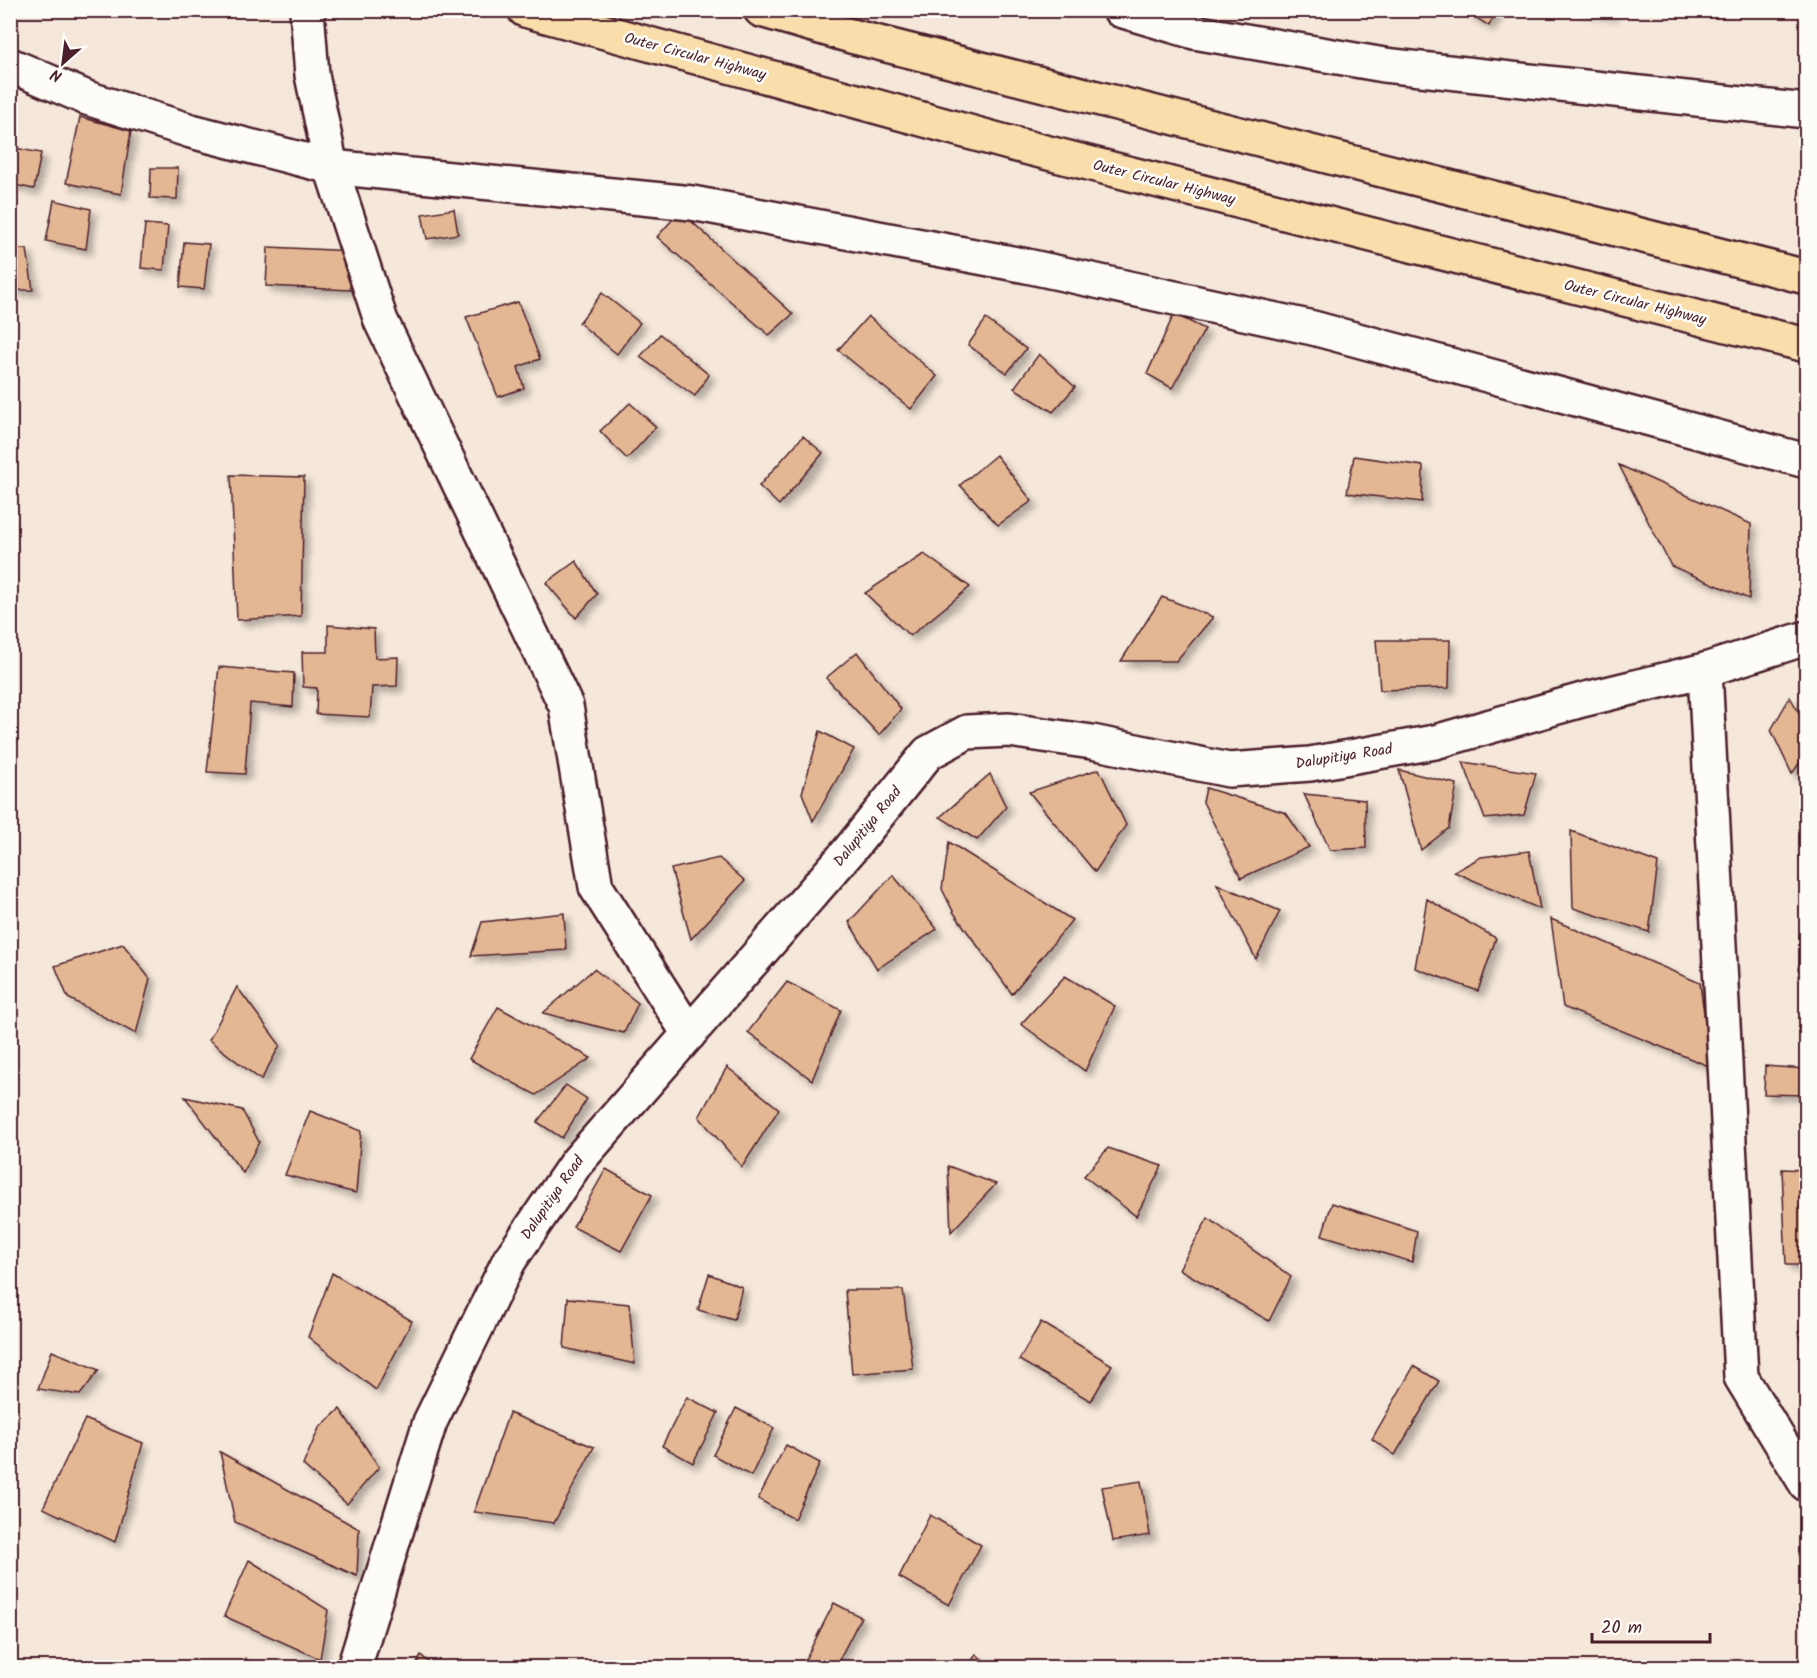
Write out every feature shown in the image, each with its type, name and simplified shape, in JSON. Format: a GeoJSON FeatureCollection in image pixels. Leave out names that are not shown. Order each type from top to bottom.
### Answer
{"type":"FeatureCollection","features":[{"type":"Feature","properties":{"kind":"highway","name":"Outer Circular Highway"},"geometry":{"type":"LineString","coordinates":[[525,10],[1009,143],[1806,345]]}},
{"type":"Feature","properties":{"kind":"highway"},"geometry":{"type":"LineString","coordinates":[[761,10],[1806,277]]}},
{"type":"Feature","properties":{"kind":"street"},"geometry":{"type":"LineString","coordinates":[[307,10],[312,75],[331,167],[381,321],[566,706],[596,887],[689,1034]]}},
{"type":"Feature","properties":{"kind":"street"},"geometry":{"type":"LineString","coordinates":[[1120,10],[1194,32],[1384,65],[1806,111]]}},
{"type":"Feature","properties":{"kind":"street"},"geometry":{"type":"LineString","coordinates":[[10,65],[87,98],[191,131],[331,167],[692,203],[1027,266],[1313,328],[1806,461]]}},
{"type":"Feature","properties":{"kind":"street","name":"Dalupitiya Road"},"geometry":{"type":"LineString","coordinates":[[354,1668],[430,1422],[508,1261],[576,1163],[848,852],[928,753],[967,732],[1009,730],[1092,742],[1229,770],[1310,764],[1435,742],[1582,700],[1705,670],[1806,638]]}},
{"type":"Feature","properties":{"kind":"street"},"geometry":{"type":"LineString","coordinates":[[1705,670],[1740,1377],[1806,1484]]}},
{"type":"Feature","properties":{"kind":"building"},"geometry":{"type":"Polygon","coordinates":[[[1464,10],[1497,10],[1489,26],[1464,10]]]}},
{"type":"Feature","properties":{"kind":"building"},"geometry":{"type":"Polygon","coordinates":[[[1576,10],[1612,10],[1612,15],[1576,10]]]}},
{"type":"Feature","properties":{"kind":"building"},"geometry":{"type":"Polygon","coordinates":[[[80,117],[131,131],[121,194],[66,183],[80,117]]]}},
{"type":"Feature","properties":{"kind":"building"},"geometry":{"type":"Polygon","coordinates":[[[10,147],[41,153],[34,189],[10,184],[10,147]]]}},
{"type":"Feature","properties":{"kind":"building"},"geometry":{"type":"Polygon","coordinates":[[[151,168],[178,168],[177,199],[150,198],[151,168]]]}},
{"type":"Feature","properties":{"kind":"building"},"geometry":{"type":"Polygon","coordinates":[[[54,200],[91,209],[86,249],[46,241],[54,200]]]}},
{"type":"Feature","properties":{"kind":"building"},"geometry":{"type":"Polygon","coordinates":[[[454,209],[458,234],[427,239],[422,214],[454,209]]]}},
{"type":"Feature","properties":{"kind":"building"},"geometry":{"type":"Polygon","coordinates":[[[680,211],[793,314],[769,335],[657,237],[680,211]]]}},
{"type":"Feature","properties":{"kind":"building"},"geometry":{"type":"Polygon","coordinates":[[[145,224],[168,226],[164,270],[141,268],[145,224]]]}},
{"type":"Feature","properties":{"kind":"building"},"geometry":{"type":"Polygon","coordinates":[[[184,242],[209,244],[204,289],[180,287],[184,242]]]}},
{"type":"Feature","properties":{"kind":"building"},"geometry":{"type":"Polygon","coordinates":[[[268,247],[353,251],[350,290],[266,286],[268,247]]]}},
{"type":"Feature","properties":{"kind":"building"},"geometry":{"type":"Polygon","coordinates":[[[10,249],[27,249],[33,290],[10,290],[10,249]]]}},
{"type":"Feature","properties":{"kind":"building"},"geometry":{"type":"Polygon","coordinates":[[[602,293],[640,323],[617,354],[579,323],[602,293]]]}},
{"type":"Feature","properties":{"kind":"building"},"geometry":{"type":"Polygon","coordinates":[[[518,302],[540,359],[518,367],[524,388],[498,397],[466,317],[518,302]]]}},
{"type":"Feature","properties":{"kind":"building"},"geometry":{"type":"Polygon","coordinates":[[[1174,314],[1205,329],[1172,388],[1147,374],[1174,314]]]}},
{"type":"Feature","properties":{"kind":"building"},"geometry":{"type":"Polygon","coordinates":[[[868,316],[937,376],[911,409],[838,350],[868,316]]]}},
{"type":"Feature","properties":{"kind":"building"},"geometry":{"type":"Polygon","coordinates":[[[986,319],[1026,349],[1007,373],[968,345],[986,319]]]}},
{"type":"Feature","properties":{"kind":"building"},"geometry":{"type":"Polygon","coordinates":[[[660,334],[709,375],[695,396],[640,357],[660,334]]]}},
{"type":"Feature","properties":{"kind":"building"},"geometry":{"type":"Polygon","coordinates":[[[1039,354],[1075,387],[1053,412],[1014,388],[1039,354]]]}},
{"type":"Feature","properties":{"kind":"building"},"geometry":{"type":"Polygon","coordinates":[[[630,403],[656,427],[627,459],[600,431],[630,403]]]}},
{"type":"Feature","properties":{"kind":"building"},"geometry":{"type":"Polygon","coordinates":[[[803,436],[823,453],[779,505],[759,486],[803,436]]]}},
{"type":"Feature","properties":{"kind":"building"},"geometry":{"type":"Polygon","coordinates":[[[996,455],[1032,501],[998,525],[960,485],[996,455]]]}},
{"type":"Feature","properties":{"kind":"building"},"geometry":{"type":"Polygon","coordinates":[[[1354,456],[1423,466],[1422,502],[1347,493],[1354,456]]]}},
{"type":"Feature","properties":{"kind":"building"},"geometry":{"type":"Polygon","coordinates":[[[1619,465],[1751,524],[1749,599],[1671,566],[1619,465]]]}},
{"type":"Feature","properties":{"kind":"building"},"geometry":{"type":"Polygon","coordinates":[[[231,475],[304,477],[301,616],[237,620],[231,475]]]}},
{"type":"Feature","properties":{"kind":"building"},"geometry":{"type":"Polygon","coordinates":[[[924,554],[970,587],[910,636],[865,593],[924,554]]]}},
{"type":"Feature","properties":{"kind":"building"},"geometry":{"type":"Polygon","coordinates":[[[576,561],[597,594],[576,618],[546,583],[576,561]]]}},
{"type":"Feature","properties":{"kind":"building"},"geometry":{"type":"Polygon","coordinates":[[[1162,597],[1213,617],[1176,661],[1121,661],[1162,597]]]}},
{"type":"Feature","properties":{"kind":"building"},"geometry":{"type":"Polygon","coordinates":[[[328,625],[374,629],[375,658],[398,657],[397,686],[372,687],[370,717],[316,714],[317,688],[303,687],[302,652],[328,652],[328,625]]]}},
{"type":"Feature","properties":{"kind":"building"},"geometry":{"type":"Polygon","coordinates":[[[1376,640],[1450,640],[1449,688],[1380,690],[1376,640]]]}},
{"type":"Feature","properties":{"kind":"building"},"geometry":{"type":"Polygon","coordinates":[[[857,652],[901,709],[879,735],[826,678],[857,652]]]}},
{"type":"Feature","properties":{"kind":"building"},"geometry":{"type":"Polygon","coordinates":[[[219,667],[294,673],[293,707],[250,703],[245,774],[207,772],[219,667]]]}},
{"type":"Feature","properties":{"kind":"building"},"geometry":{"type":"Polygon","coordinates":[[[1790,697],[1806,725],[1806,753],[1792,774],[1771,730],[1790,697]]]}},
{"type":"Feature","properties":{"kind":"building"},"geometry":{"type":"Polygon","coordinates":[[[820,731],[854,749],[813,821],[802,793],[820,731]]]}},
{"type":"Feature","properties":{"kind":"building"},"geometry":{"type":"Polygon","coordinates":[[[1463,762],[1536,773],[1524,815],[1485,819],[1463,762]]]}},
{"type":"Feature","properties":{"kind":"building"},"geometry":{"type":"Polygon","coordinates":[[[1099,769],[1126,825],[1095,872],[1029,792],[1099,769]]]}},
{"type":"Feature","properties":{"kind":"building"},"geometry":{"type":"Polygon","coordinates":[[[1399,770],[1457,784],[1449,828],[1421,850],[1399,770]]]}},
{"type":"Feature","properties":{"kind":"building"},"geometry":{"type":"Polygon","coordinates":[[[990,774],[1006,807],[977,840],[940,817],[990,774]]]}},
{"type":"Feature","properties":{"kind":"building"},"geometry":{"type":"Polygon","coordinates":[[[1206,788],[1286,813],[1309,847],[1241,878],[1203,802],[1206,788]]]}},
{"type":"Feature","properties":{"kind":"building"},"geometry":{"type":"Polygon","coordinates":[[[1304,794],[1365,800],[1366,848],[1330,850],[1304,794]]]}},
{"type":"Feature","properties":{"kind":"building"},"geometry":{"type":"Polygon","coordinates":[[[1571,831],[1658,863],[1649,932],[1573,908],[1571,831]]]}},
{"type":"Feature","properties":{"kind":"building"},"geometry":{"type":"Polygon","coordinates":[[[949,842],[1072,920],[1012,994],[954,913],[942,889],[949,842]]]}},
{"type":"Feature","properties":{"kind":"building"},"geometry":{"type":"Polygon","coordinates":[[[1529,851],[1540,909],[1454,872],[1481,857],[1529,851]]]}},
{"type":"Feature","properties":{"kind":"building"},"geometry":{"type":"Polygon","coordinates":[[[719,858],[745,881],[691,939],[671,869],[719,858]]]}},
{"type":"Feature","properties":{"kind":"building"},"geometry":{"type":"Polygon","coordinates":[[[893,875],[937,929],[877,969],[849,922],[893,875]]]}},
{"type":"Feature","properties":{"kind":"building"},"geometry":{"type":"Polygon","coordinates":[[[1217,884],[1280,911],[1256,959],[1217,884]]]}},
{"type":"Feature","properties":{"kind":"building"},"geometry":{"type":"Polygon","coordinates":[[[1427,899],[1496,938],[1478,991],[1415,968],[1427,899]]]}},
{"type":"Feature","properties":{"kind":"building"},"geometry":{"type":"Polygon","coordinates":[[[564,913],[566,950],[471,956],[482,922],[564,913]]]}},
{"type":"Feature","properties":{"kind":"building"},"geometry":{"type":"Polygon","coordinates":[[[1551,919],[1700,983],[1711,1067],[1563,1007],[1551,919]]]}},
{"type":"Feature","properties":{"kind":"building"},"geometry":{"type":"Polygon","coordinates":[[[123,944],[150,979],[136,1034],[68,998],[55,966],[123,944]]]}},
{"type":"Feature","properties":{"kind":"building"},"geometry":{"type":"Polygon","coordinates":[[[1806,945],[1806,981],[1798,969],[1806,945]]]}},
{"type":"Feature","properties":{"kind":"building"},"geometry":{"type":"Polygon","coordinates":[[[594,969],[638,1003],[624,1033],[543,1013],[594,969]]]}},
{"type":"Feature","properties":{"kind":"building"},"geometry":{"type":"Polygon","coordinates":[[[1065,976],[1115,1006],[1085,1071],[1021,1024],[1065,976]]]}},
{"type":"Feature","properties":{"kind":"building"},"geometry":{"type":"Polygon","coordinates":[[[787,982],[841,1010],[812,1080],[748,1032],[787,982]]]}},
{"type":"Feature","properties":{"kind":"building"},"geometry":{"type":"Polygon","coordinates":[[[237,987],[280,1045],[261,1080],[209,1040],[237,987]]]}},
{"type":"Feature","properties":{"kind":"building"},"geometry":{"type":"Polygon","coordinates":[[[498,1007],[591,1058],[536,1095],[469,1059],[498,1007]]]}},
{"type":"Feature","properties":{"kind":"building"},"geometry":{"type":"Polygon","coordinates":[[[1765,1066],[1806,1069],[1806,1095],[1764,1094],[1765,1066]]]}},
{"type":"Feature","properties":{"kind":"building"},"geometry":{"type":"Polygon","coordinates":[[[727,1067],[779,1109],[742,1167],[699,1117],[727,1067]]]}},
{"type":"Feature","properties":{"kind":"building"},"geometry":{"type":"Polygon","coordinates":[[[566,1085],[587,1099],[562,1138],[537,1122],[566,1085]]]}},
{"type":"Feature","properties":{"kind":"building"},"geometry":{"type":"Polygon","coordinates":[[[185,1097],[242,1110],[259,1142],[243,1173],[185,1097]]]}},
{"type":"Feature","properties":{"kind":"building"},"geometry":{"type":"Polygon","coordinates":[[[310,1111],[361,1131],[356,1193],[285,1175],[310,1111]]]}},
{"type":"Feature","properties":{"kind":"building"},"geometry":{"type":"Polygon","coordinates":[[[1108,1148],[1162,1166],[1136,1216],[1084,1176],[1108,1148]]]}},
{"type":"Feature","properties":{"kind":"building"},"geometry":{"type":"Polygon","coordinates":[[[948,1166],[996,1184],[951,1232],[948,1166]]]}},
{"type":"Feature","properties":{"kind":"building"},"geometry":{"type":"Polygon","coordinates":[[[606,1169],[652,1195],[621,1251],[573,1227],[606,1169]]]}},
{"type":"Feature","properties":{"kind":"building"},"geometry":{"type":"Polygon","coordinates":[[[1782,1169],[1806,1170],[1806,1265],[1786,1265],[1782,1169]]]}},
{"type":"Feature","properties":{"kind":"building"},"geometry":{"type":"Polygon","coordinates":[[[1332,1203],[1417,1231],[1412,1262],[1322,1235],[1332,1203]]]}},
{"type":"Feature","properties":{"kind":"building"},"geometry":{"type":"Polygon","coordinates":[[[1208,1218],[1291,1277],[1269,1321],[1179,1269],[1208,1218]]]}},
{"type":"Feature","properties":{"kind":"building"},"geometry":{"type":"Polygon","coordinates":[[[332,1273],[412,1321],[376,1390],[308,1337],[332,1273]]]}},
{"type":"Feature","properties":{"kind":"building"},"geometry":{"type":"Polygon","coordinates":[[[709,1274],[742,1287],[734,1320],[698,1310],[709,1274]]]}},
{"type":"Feature","properties":{"kind":"building"},"geometry":{"type":"Polygon","coordinates":[[[845,1290],[903,1290],[913,1369],[852,1374],[845,1290]]]}},
{"type":"Feature","properties":{"kind":"building"},"geometry":{"type":"Polygon","coordinates":[[[568,1298],[629,1304],[635,1364],[564,1348],[568,1298]]]}},
{"type":"Feature","properties":{"kind":"building"},"geometry":{"type":"Polygon","coordinates":[[[1041,1322],[1112,1365],[1091,1401],[1019,1360],[1041,1322]]]}},
{"type":"Feature","properties":{"kind":"building"},"geometry":{"type":"Polygon","coordinates":[[[1806,1329],[1806,1354],[1798,1332],[1806,1329]]]}},
{"type":"Feature","properties":{"kind":"building"},"geometry":{"type":"Polygon","coordinates":[[[52,1351],[99,1370],[80,1395],[38,1389],[52,1351]]]}},
{"type":"Feature","properties":{"kind":"building"},"geometry":{"type":"Polygon","coordinates":[[[1414,1366],[1439,1381],[1395,1455],[1372,1439],[1414,1366]]]}},
{"type":"Feature","properties":{"kind":"building"},"geometry":{"type":"Polygon","coordinates":[[[687,1397],[718,1413],[693,1463],[662,1446],[687,1397]]]}},
{"type":"Feature","properties":{"kind":"building"},"geometry":{"type":"Polygon","coordinates":[[[736,1408],[774,1428],[751,1476],[713,1455],[736,1408]]]}},
{"type":"Feature","properties":{"kind":"building"},"geometry":{"type":"Polygon","coordinates":[[[340,1409],[379,1467],[347,1504],[303,1465],[319,1428],[340,1409]]]}},
{"type":"Feature","properties":{"kind":"building"},"geometry":{"type":"Polygon","coordinates":[[[509,1413],[594,1447],[554,1523],[474,1512],[509,1413]]]}},
{"type":"Feature","properties":{"kind":"building"},"geometry":{"type":"Polygon","coordinates":[[[85,1419],[143,1443],[115,1542],[43,1508],[85,1419]]]}},
{"type":"Feature","properties":{"kind":"building"},"geometry":{"type":"Polygon","coordinates":[[[786,1445],[820,1463],[794,1519],[758,1499],[786,1445]]]}},
{"type":"Feature","properties":{"kind":"building"},"geometry":{"type":"Polygon","coordinates":[[[220,1452],[359,1529],[357,1576],[235,1522],[220,1452]]]}},
{"type":"Feature","properties":{"kind":"building"},"geometry":{"type":"Polygon","coordinates":[[[1141,1481],[1150,1535],[1113,1541],[1102,1487],[1141,1481]]]}},
{"type":"Feature","properties":{"kind":"building"},"geometry":{"type":"Polygon","coordinates":[[[930,1515],[981,1545],[949,1605],[899,1577],[930,1515]]]}},
{"type":"Feature","properties":{"kind":"building"},"geometry":{"type":"Polygon","coordinates":[[[249,1560],[328,1610],[320,1659],[224,1616],[249,1560]]]}},
{"type":"Feature","properties":{"kind":"building"},"geometry":{"type":"Polygon","coordinates":[[[834,1603],[861,1617],[835,1668],[819,1668],[805,1660],[834,1603]]]}},
{"type":"Feature","properties":{"kind":"building"},"geometry":{"type":"Polygon","coordinates":[[[976,1654],[993,1668],[968,1668],[976,1654]]]}},
{"type":"Feature","properties":{"kind":"building"},"geometry":{"type":"Polygon","coordinates":[[[421,1655],[434,1668],[415,1668],[421,1655]]]}},
{"type":"Feature","properties":{"kind":"building"},"geometry":{"type":"Polygon","coordinates":[[[245,1658],[258,1668],[238,1668],[245,1658]]]}}]}
